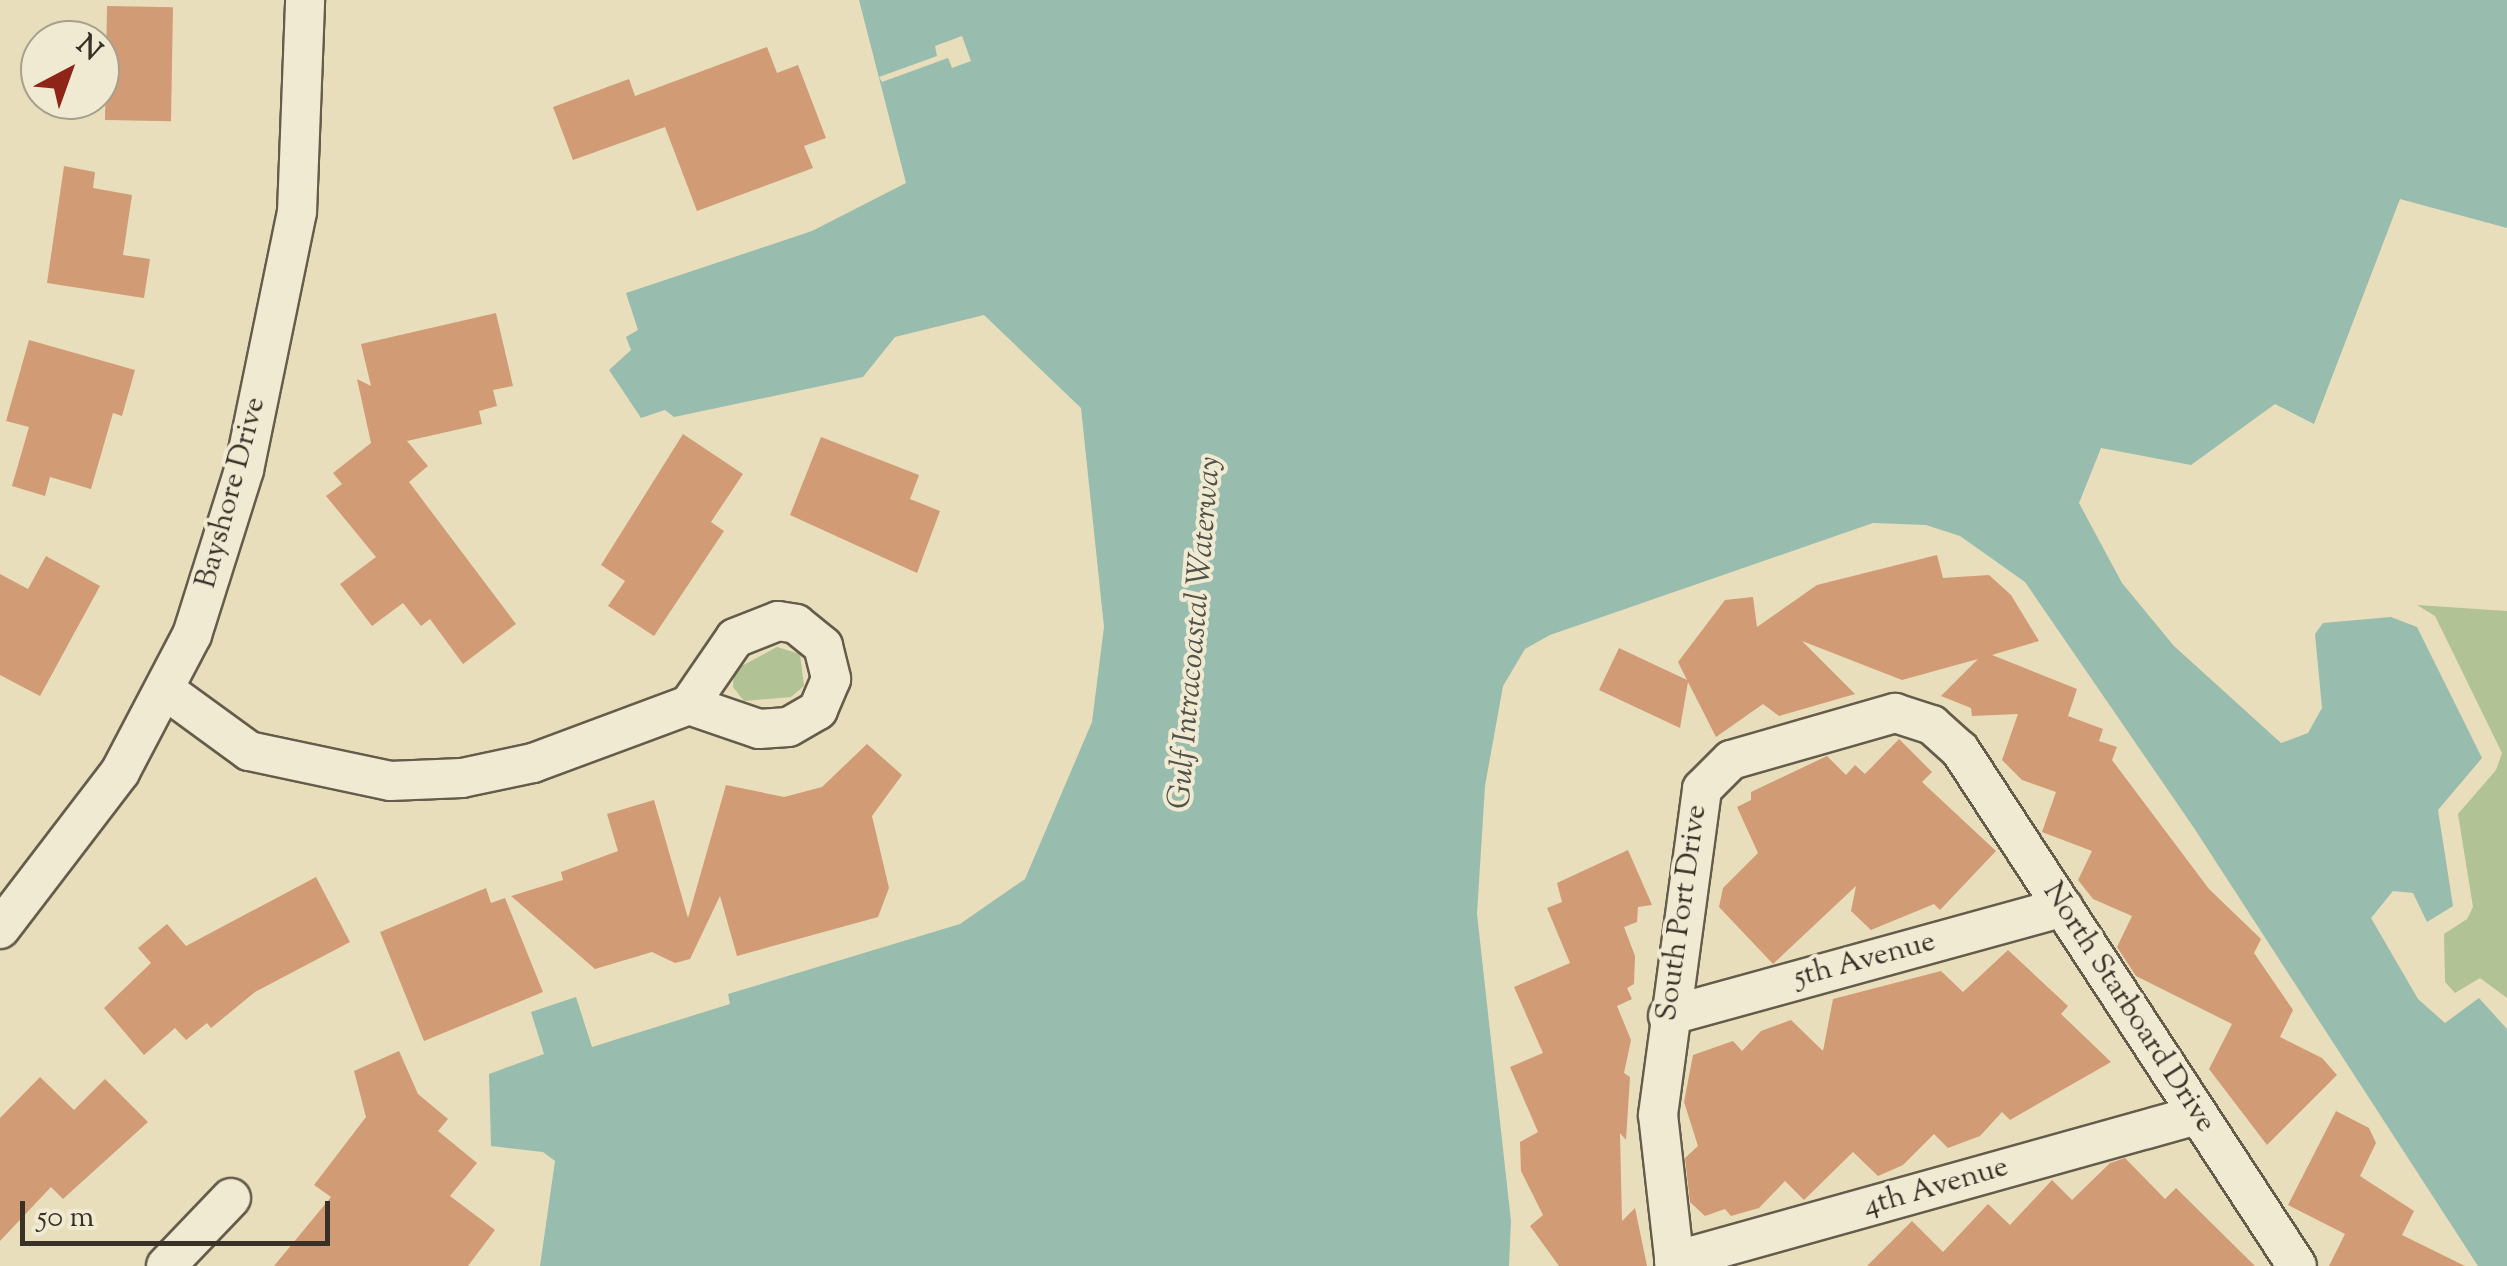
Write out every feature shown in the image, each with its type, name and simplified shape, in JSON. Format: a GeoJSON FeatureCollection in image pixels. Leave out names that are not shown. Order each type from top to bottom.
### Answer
{"type":"FeatureCollection","features":[{"type":"Feature","properties":{"kind":"street","name":"Bayshore Drive"},"geometry":{"type":"LineString","coordinates":[[0,929],[13,888],[94,810],[168,692],[244,470],[297,212],[305,0]]}},
{"type":"Feature","properties":{"kind":"street"},"geometry":{"type":"LineString","coordinates":[[168,692],[248,750],[390,781],[462,778],[533,763],[688,705]]}},
{"type":"Feature","properties":{"kind":"street","name":"South Port Drive"},"geometry":{"type":"LineString","coordinates":[[1675,1264],[1658,1157],[1668,1016],[1698,802],[1718,766],[1895,713],[1932,725],[1960,750]]}},
{"type":"Feature","properties":{"kind":"street","name":"North Starboard Drive"},"geometry":{"type":"LineString","coordinates":[[1960,750],[2296,1266]]}},
{"type":"Feature","properties":{"kind":"street","name":"5th Avenue"},"geometry":{"type":"LineString","coordinates":[[1668,1016],[2063,907]]}},
{"type":"Feature","properties":{"kind":"street","name":"4th Avenue"},"geometry":{"type":"LineString","coordinates":[[1675,1264],[2197,1115]]}},
{"type":"Feature","properties":{"kind":"street"},"geometry":{"type":"LineString","coordinates":[[166,1266],[231,1198]]}},
{"type":"Feature","properties":{"kind":"shaded area"},"geometry":{"type":"Polygon","coordinates":[[[2417,605],[2507,611],[2507,998],[2480,978],[2455,993],[2445,982],[2444,934],[2467,919],[2473,907],[2458,814],[2496,770],[2502,753],[2435,616],[2417,605]]]}},
{"type":"Feature","properties":{"kind":"shaded area"},"geometry":{"type":"Polygon","coordinates":[[[777,647],[800,654],[804,686],[791,697],[744,701],[733,687],[734,670],[777,647]]]}},
{"type":"Feature","properties":{"kind":"water","name":"Gulf Intracoastal Waterway"},"geometry":{"type":"Polygon","coordinates":[[[859,0],[2507,0],[2507,228],[2400,199],[2314,424],[2275,404],[2191,465],[2101,448],[2079,503],[2122,583],[2174,646],[2281,743],[2308,733],[2322,708],[2315,634],[2323,623],[2391,617],[2417,627],[2482,758],[2438,810],[2453,906],[2427,922],[2413,893],[2393,891],[2371,918],[2418,999],[2445,1023],[2479,998],[2507,1029],[2507,1266],[2478,1266],[2194,828],[2025,582],[1960,536],[1926,525],[1873,523],[1550,635],[1525,649],[1503,686],[1485,786],[1477,914],[1511,1221],[1509,1266],[540,1266],[555,1161],[543,1152],[491,1146],[489,1074],[544,1054],[531,1012],[576,997],[592,1047],[730,1004],[728,994],[960,924],[1025,879],[1092,722],[1104,627],[1081,408],[984,315],[895,337],[863,377],[674,417],[665,410],[641,418],[609,370],[631,350],[626,337],[638,330],[626,293],[812,231],[906,183],[859,0]]]}},
{"type":"Feature","properties":{"kind":"pier"},"geometry":{"type":"Polygon","coordinates":[[[962,36],[971,61],[952,68],[948,58],[882,82],[879,77],[937,56],[935,46],[962,36]]]}},
{"type":"Feature","properties":{"kind":"building"},"geometry":{"type":"Polygon","coordinates":[[[107,6],[173,7],[171,121],[106,120],[120,120],[120,20],[107,20],[107,6]]]}},
{"type":"Feature","properties":{"kind":"building"},"geometry":{"type":"Polygon","coordinates":[[[767,47],[777,73],[798,65],[826,138],[804,146],[813,168],[697,211],[665,127],[573,160],[553,107],[629,79],[635,96],[767,47]]]}},
{"type":"Feature","properties":{"kind":"building"},"geometry":{"type":"Polygon","coordinates":[[[64,166],[95,172],[93,188],[132,195],[123,255],[150,259],[144,298],[47,283],[64,166]]]}},
{"type":"Feature","properties":{"kind":"building"},"geometry":{"type":"Polygon","coordinates":[[[496,313],[513,386],[493,390],[497,406],[479,411],[482,424],[407,441],[428,466],[409,482],[516,624],[463,664],[430,619],[421,626],[403,603],[372,626],[340,584],[376,557],[326,496],[342,484],[333,473],[371,443],[357,379],[371,386],[361,344],[496,313]]]}},
{"type":"Feature","properties":{"kind":"building"},"geometry":{"type":"Polygon","coordinates":[[[29,340],[135,370],[122,416],[113,413],[91,489],[50,477],[45,496],[12,486],[29,427],[6,421],[29,340]]]}},
{"type":"Feature","properties":{"kind":"building"},"geometry":{"type":"Polygon","coordinates":[[[683,434],[743,474],[711,522],[724,531],[654,636],[608,606],[625,581],[601,565],[683,434]]]}},
{"type":"Feature","properties":{"kind":"building"},"geometry":{"type":"Polygon","coordinates":[[[821,437],[919,475],[910,499],[940,511],[917,573],[790,515],[821,437]]]}},
{"type":"Feature","properties":{"kind":"building"},"geometry":{"type":"Polygon","coordinates":[[[1937,555],[1943,578],[1989,575],[2011,595],[2039,641],[1992,655],[2077,689],[2068,716],[2103,729],[2099,741],[2117,747],[2112,760],[2209,889],[2261,939],[2254,953],[2293,1010],[2280,1037],[2322,1058],[2337,1075],[2267,1145],[2209,1069],[2232,1024],[2136,976],[2117,947],[2132,916],[2093,899],[2078,880],[2092,851],[2042,832],[2056,792],[2022,780],[2002,760],[2018,714],[1972,716],[1971,708],[1941,696],[1978,659],[1902,680],[1802,641],[1855,694],[1779,716],[1763,704],[1716,737],[1688,682],[1680,728],[1599,690],[1619,648],[1687,680],[1678,662],[1725,600],[1753,597],[1757,627],[1817,585],[1937,555]]]}},
{"type":"Feature","properties":{"kind":"building"},"geometry":{"type":"Polygon","coordinates":[[[46,556],[100,586],[40,696],[0,675],[0,574],[28,589],[46,556]]]}},
{"type":"Feature","properties":{"kind":"building"},"geometry":{"type":"Polygon","coordinates":[[[1899,739],[1932,772],[1922,782],[1996,851],[1940,910],[1934,904],[1871,930],[1851,911],[1856,886],[1773,964],[1719,907],[1723,888],[1758,853],[1737,807],[1751,800],[1751,792],[1827,756],[1846,775],[1855,765],[1865,774],[1899,739]]]}},
{"type":"Feature","properties":{"kind":"building"},"geometry":{"type":"Polygon","coordinates":[[[867,744],[902,775],[872,816],[889,888],[878,917],[737,956],[720,896],[690,959],[675,963],[652,952],[595,969],[511,896],[563,880],[561,872],[618,851],[607,814],[654,800],[688,918],[726,785],[784,797],[822,787],[867,744]]]}},
{"type":"Feature","properties":{"kind":"building"},"geometry":{"type":"Polygon","coordinates":[[[1628,850],[1652,905],[1638,907],[1637,922],[1624,927],[1635,956],[1634,984],[1627,988],[1632,999],[1617,1006],[1631,1040],[1624,1073],[1630,1077],[1626,1140],[1620,1133],[1622,1221],[1635,1208],[1647,1266],[1559,1266],[1530,1226],[1543,1215],[1521,1171],[1520,1142],[1538,1132],[1510,1067],[1543,1053],[1514,987],[1570,963],[1547,908],[1562,902],[1557,883],[1628,850]]]}},
{"type":"Feature","properties":{"kind":"building"},"geometry":{"type":"Polygon","coordinates":[[[316,877],[350,942],[255,992],[211,1028],[207,1023],[186,1040],[175,1028],[144,1055],[104,1008],[151,963],[138,948],[167,924],[186,946],[316,877]]]}},
{"type":"Feature","properties":{"kind":"building"},"geometry":{"type":"Polygon","coordinates":[[[486,888],[491,903],[505,898],[543,992],[424,1041],[380,932],[486,888]]]}},
{"type":"Feature","properties":{"kind":"building"},"geometry":{"type":"Polygon","coordinates":[[[2008,950],[2068,1006],[2061,1014],[2111,1062],[2010,1120],[2002,1112],[1980,1136],[1948,1148],[1934,1134],[1903,1165],[1878,1176],[1853,1152],[1804,1200],[1785,1181],[1759,1208],[1731,1216],[1725,1209],[1705,1216],[1690,1202],[1685,1158],[1698,1146],[1684,1102],[1693,1055],[1733,1041],[1742,1051],[1761,1031],[1791,1020],[1823,1051],[1833,999],[1941,971],[1963,992],[2008,950]]]}},
{"type":"Feature","properties":{"kind":"building"},"geometry":{"type":"Polygon","coordinates":[[[399,1051],[418,1094],[448,1119],[438,1131],[477,1163],[450,1196],[495,1230],[468,1266],[274,1266],[331,1197],[314,1185],[366,1117],[354,1071],[399,1051]]]}},
{"type":"Feature","properties":{"kind":"building"},"geometry":{"type":"Polygon","coordinates":[[[40,1077],[74,1110],[105,1079],[148,1122],[63,1199],[51,1187],[0,1241],[0,1118],[40,1077]]]}},
{"type":"Feature","properties":{"kind":"building"},"geometry":{"type":"Polygon","coordinates":[[[2336,1111],[2369,1128],[2376,1143],[2360,1176],[2414,1211],[2402,1235],[2465,1266],[2329,1266],[2345,1234],[2288,1205],[2336,1111]]]}},
{"type":"Feature","properties":{"kind":"building"},"geometry":{"type":"Polygon","coordinates":[[[2125,1158],[2165,1199],[2176,1188],[2255,1266],[1867,1266],[1912,1221],[1943,1252],[1988,1204],[2010,1225],[2052,1180],[2072,1200],[2110,1163],[2125,1158]]]}}]}
